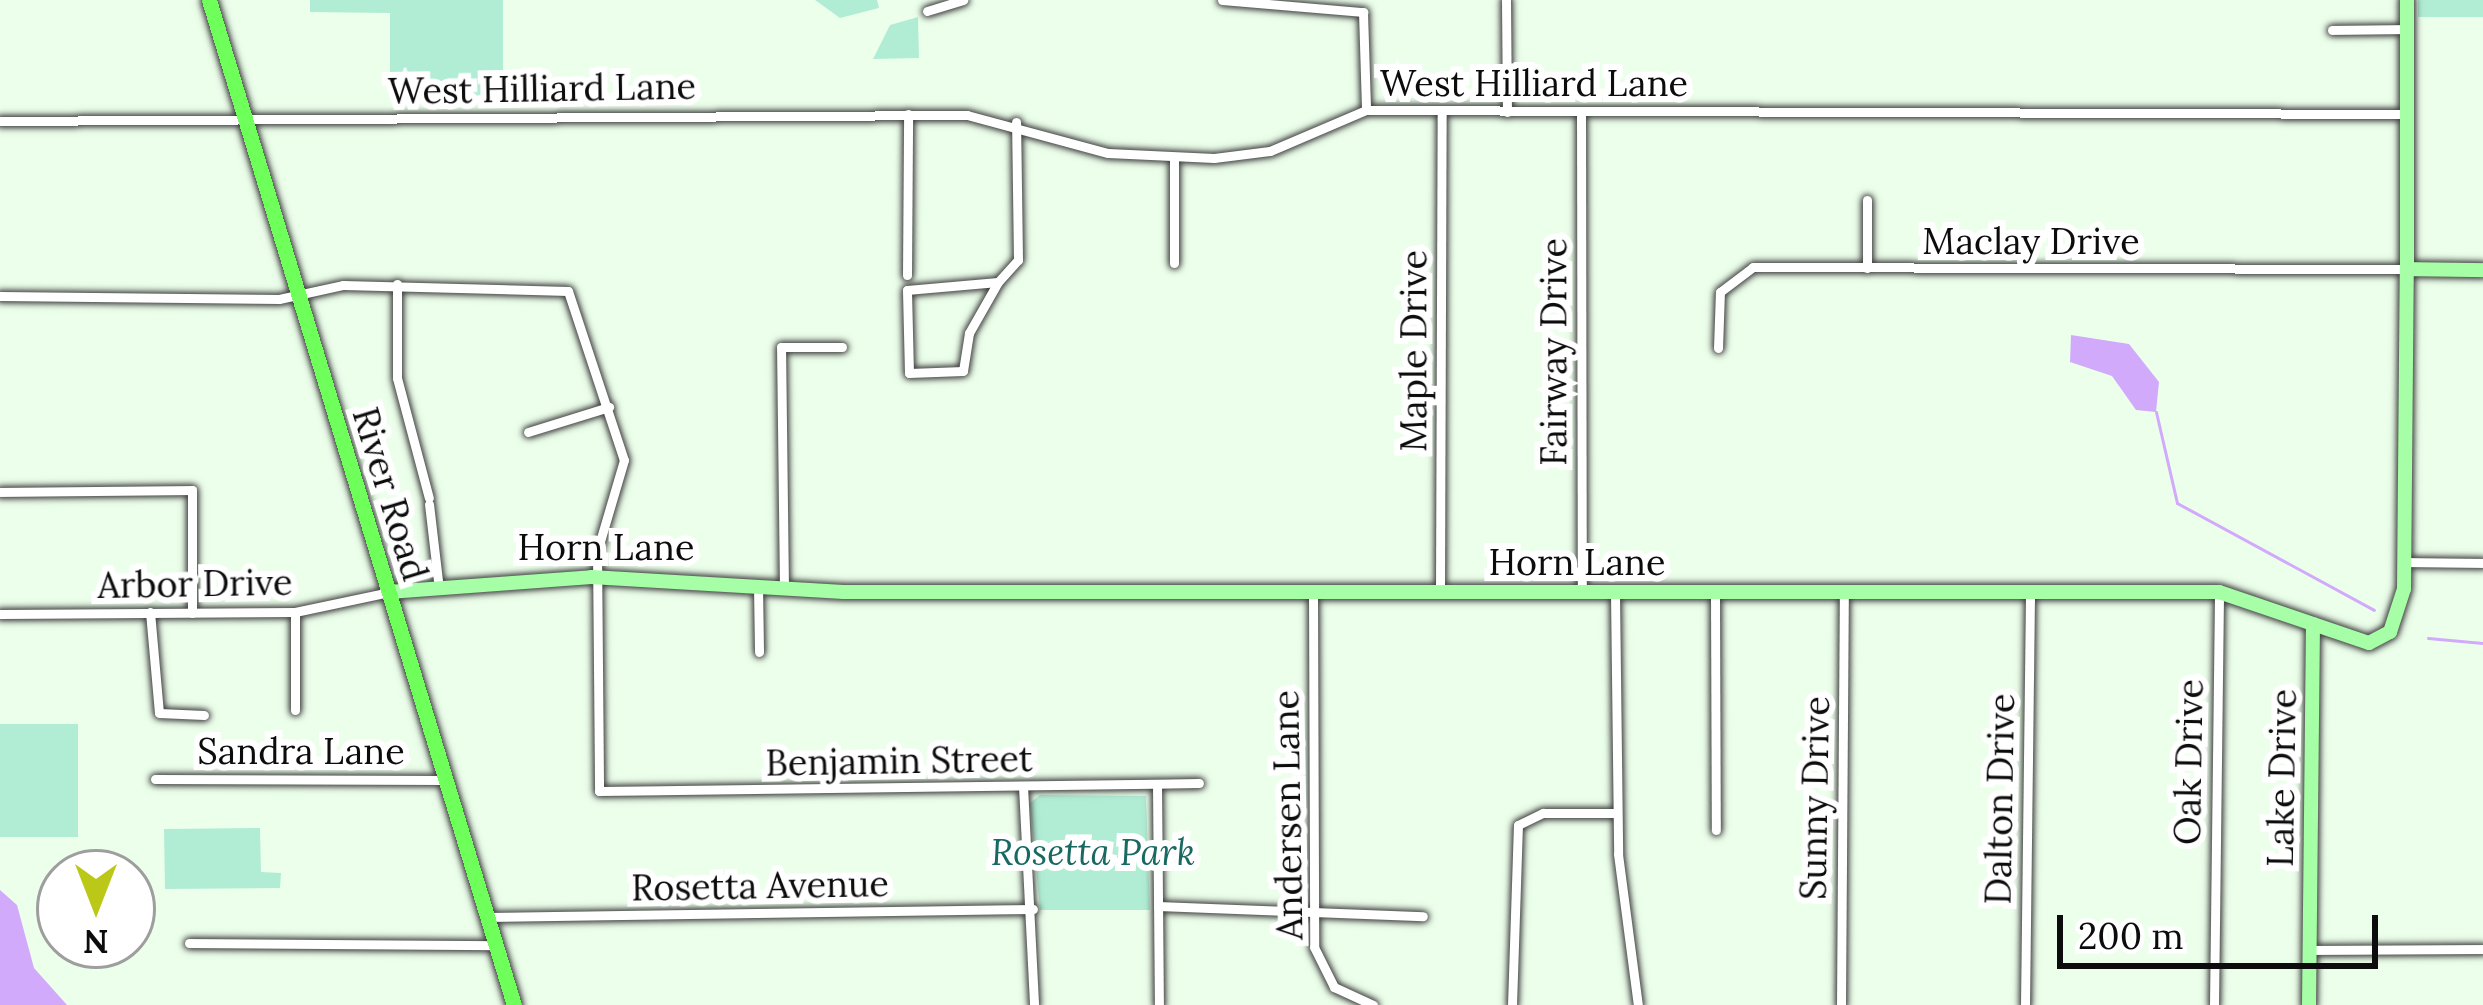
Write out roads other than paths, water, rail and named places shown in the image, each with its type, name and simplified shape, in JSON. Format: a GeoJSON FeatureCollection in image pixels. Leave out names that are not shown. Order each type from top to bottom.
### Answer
{"type":"FeatureCollection","features":[{"type":"Feature","properties":{"kind":"main road","name":"River Road"},"geometry":{"type":"LineString","coordinates":[[209,0],[514,1005]]}},
{"type":"Feature","properties":{"kind":"street"},"geometry":{"type":"LineString","coordinates":[[928,11],[963,0]]}},
{"type":"Feature","properties":{"kind":"street"},"geometry":{"type":"LineString","coordinates":[[1506,0],[1507,112]]}},
{"type":"Feature","properties":{"kind":"street","name":"Horn Lane"},"geometry":{"type":"LineString","coordinates":[[388,592],[438,581],[596,577],[784,589],[2219,592],[2313,624],[2380,640],[2400,613],[2405,562],[2407,0]]}},
{"type":"Feature","properties":{"kind":"street"},"geometry":{"type":"LineString","coordinates":[[1220,3],[1369,12],[1366,110]]}},
{"type":"Feature","properties":{"kind":"street"},"geometry":{"type":"LineString","coordinates":[[2332,30],[2407,29]]}},
{"type":"Feature","properties":{"kind":"street","name":"West Hilliard Lane"},"geometry":{"type":"LineString","coordinates":[[0,121],[908,114],[1016,122],[1091,149],[1174,157],[1258,154],[1366,110],[2406,114]]}},
{"type":"Feature","properties":{"kind":"street","name":"Maple Drive"},"geometry":{"type":"LineString","coordinates":[[1440,592],[1442,111]]}},
{"type":"Feature","properties":{"kind":"street","name":"Fairway Drive"},"geometry":{"type":"LineString","coordinates":[[1581,112],[1582,593]]}},
{"type":"Feature","properties":{"kind":"street"},"geometry":{"type":"LineString","coordinates":[[907,275],[908,114]]}},
{"type":"Feature","properties":{"kind":"street"},"geometry":{"type":"LineString","coordinates":[[998,282],[907,290],[909,373],[963,371],[969,333],[998,282],[1018,260],[1016,122]]}},
{"type":"Feature","properties":{"kind":"street"},"geometry":{"type":"LineString","coordinates":[[1174,157],[1174,263]]}},
{"type":"Feature","properties":{"kind":"street"},"geometry":{"type":"LineString","coordinates":[[1867,200],[1867,268]]}},
{"type":"Feature","properties":{"kind":"street","name":"Maclay Drive"},"geometry":{"type":"LineString","coordinates":[[1718,348],[1719,296],[1736,273],[1867,268],[2407,269]]}},
{"type":"Feature","properties":{"kind":"street"},"geometry":{"type":"LineString","coordinates":[[2407,269],[2483,270]]}},
{"type":"Feature","properties":{"kind":"street"},"geometry":{"type":"LineString","coordinates":[[397,284],[397,379],[429,501],[438,581]]}},
{"type":"Feature","properties":{"kind":"street"},"geometry":{"type":"LineString","coordinates":[[0,296],[298,295],[397,284],[564,289],[609,407],[624,471],[596,577]]}},
{"type":"Feature","properties":{"kind":"street"},"geometry":{"type":"LineString","coordinates":[[784,589],[782,347],[842,347]]}},
{"type":"Feature","properties":{"kind":"street"},"geometry":{"type":"LineString","coordinates":[[528,432],[609,407]]}},
{"type":"Feature","properties":{"kind":"street"},"geometry":{"type":"LineString","coordinates":[[0,492],[192,490],[192,613]]}},
{"type":"Feature","properties":{"kind":"street"},"geometry":{"type":"LineString","coordinates":[[2405,562],[2483,563]]}},
{"type":"Feature","properties":{"kind":"street","name":"Benjamin Street"},"geometry":{"type":"LineString","coordinates":[[596,577],[598,791],[1199,783]]}},
{"type":"Feature","properties":{"kind":"street"},"geometry":{"type":"LineString","coordinates":[[758,584],[759,652]]}},
{"type":"Feature","properties":{"kind":"street","name":"Arbor Drive"},"geometry":{"type":"LineString","coordinates":[[0,614],[295,612],[388,592]]}},
{"type":"Feature","properties":{"kind":"street","name":"Andersen Lane"},"geometry":{"type":"LineString","coordinates":[[1313,592],[1314,917],[1320,971],[1373,1005]]}},
{"type":"Feature","properties":{"kind":"street","name":"Sunny Drive"},"geometry":{"type":"LineString","coordinates":[[1841,1005],[1844,592]]}},
{"type":"Feature","properties":{"kind":"street","name":"Oak Drive"},"geometry":{"type":"LineString","coordinates":[[2214,1005],[2219,592]]}},
{"type":"Feature","properties":{"kind":"street"},"geometry":{"type":"LineString","coordinates":[[1615,593],[1617,814],[1638,1005]]}},
{"type":"Feature","properties":{"kind":"street"},"geometry":{"type":"LineString","coordinates":[[1715,593],[1716,830]]}},
{"type":"Feature","properties":{"kind":"street","name":"Dalton Drive"},"geometry":{"type":"LineString","coordinates":[[2025,1005],[2030,593]]}},
{"type":"Feature","properties":{"kind":"street"},"geometry":{"type":"LineString","coordinates":[[295,612],[295,710]]}},
{"type":"Feature","properties":{"kind":"street"},"geometry":{"type":"LineString","coordinates":[[150,613],[159,713],[204,716]]}},
{"type":"Feature","properties":{"kind":"street","name":"Lake Drive"},"geometry":{"type":"LineString","coordinates":[[2309,1005],[2313,624]]}},
{"type":"Feature","properties":{"kind":"street","name":"Sandra Lane"},"geometry":{"type":"LineString","coordinates":[[155,779],[446,780]]}},
{"type":"Feature","properties":{"kind":"street"},"geometry":{"type":"LineString","coordinates":[[1157,784],[1159,1005]]}},
{"type":"Feature","properties":{"kind":"street"},"geometry":{"type":"LineString","coordinates":[[1022,786],[1033,909],[1034,1005]]}},
{"type":"Feature","properties":{"kind":"street"},"geometry":{"type":"LineString","coordinates":[[1511,1005],[1518,825],[1543,814],[1617,814]]}},
{"type":"Feature","properties":{"kind":"street"},"geometry":{"type":"LineString","coordinates":[[1158,906],[1314,917],[1423,916]]}},
{"type":"Feature","properties":{"kind":"street","name":"Rosetta Avenue"},"geometry":{"type":"LineString","coordinates":[[487,917],[1033,909]]}},
{"type":"Feature","properties":{"kind":"street"},"geometry":{"type":"LineString","coordinates":[[189,944],[496,945]]}},
{"type":"Feature","properties":{"kind":"street"},"geometry":{"type":"LineString","coordinates":[[2310,950],[2483,949]]}},
{"type":"Feature","properties":{"kind":"waterway"},"geometry":{"type":"LineString","coordinates":[[2156,412],[2177,503],[2374,610]]}},
{"type":"Feature","properties":{"kind":"waterway"},"geometry":{"type":"LineString","coordinates":[[2428,638],[2483,643]]}},
{"type":"Feature","properties":{"kind":"park label","name":"Rosetta Park"},"geometry":{"type":"Point","coordinates":[1093,853]}}]}
